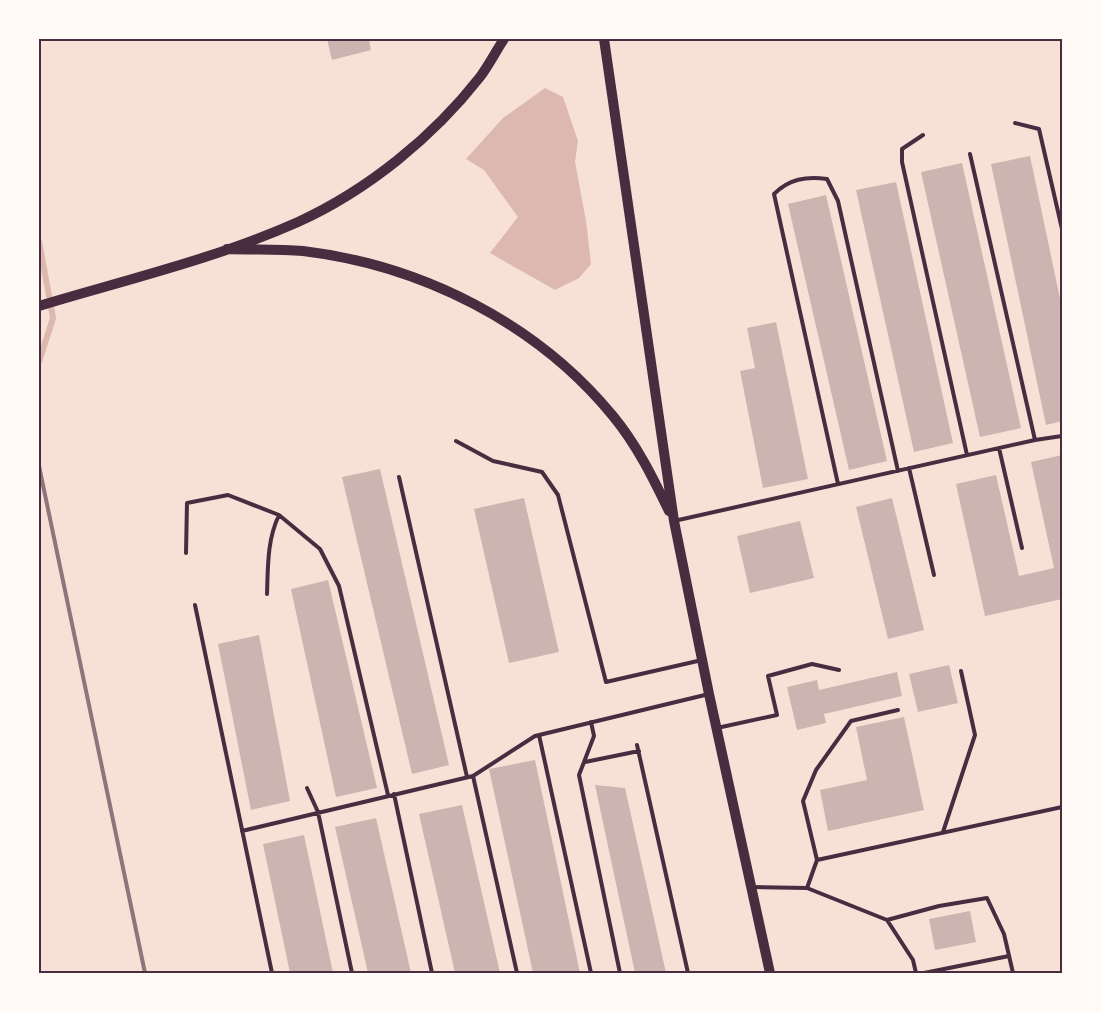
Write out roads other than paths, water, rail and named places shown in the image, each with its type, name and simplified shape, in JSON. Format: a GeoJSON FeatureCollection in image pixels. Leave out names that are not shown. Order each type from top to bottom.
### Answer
{"type":"FeatureCollection","features":[{"type":"Feature","properties":{"kind":"main road"},"geometry":{"type":"LineString","coordinates":[[39,306],[227,249],[299,221],[367,183],[428,134],[480,77],[504,39]]}},
{"type":"Feature","properties":{"kind":"main road"},"geometry":{"type":"LineString","coordinates":[[604,39],[674,521],[716,728],[770,973]]}},
{"type":"Feature","properties":{"kind":"main road"},"geometry":{"type":"LineString","coordinates":[[227,249],[302,251],[385,268],[447,290],[513,326],[572,372],[614,417],[648,466],[674,521]]}},
{"type":"Feature","properties":{"kind":"lane"},"geometry":{"type":"LineString","coordinates":[[1015,123],[1039,129],[1062,229]]}},
{"type":"Feature","properties":{"kind":"lane"},"geometry":{"type":"LineString","coordinates":[[923,135],[902,149],[902,162],[968,455]]}},
{"type":"Feature","properties":{"kind":"lane"},"geometry":{"type":"LineString","coordinates":[[970,154],[1035,440]]}},
{"type":"Feature","properties":{"kind":"lane"},"geometry":{"type":"LineString","coordinates":[[838,484],[774,194],[782,186],[795,180],[812,177],[827,179],[838,201],[898,470]]}},
{"type":"Feature","properties":{"kind":"lane"},"geometry":{"type":"LineString","coordinates":[[674,521],[898,470],[1035,440],[1062,436]]}},
{"type":"Feature","properties":{"kind":"lane"},"geometry":{"type":"LineString","coordinates":[[456,441],[493,461],[542,472],[558,495],[606,682],[702,660]]}},
{"type":"Feature","properties":{"kind":"lane"},"geometry":{"type":"LineString","coordinates":[[999,448],[1022,548]]}},
{"type":"Feature","properties":{"kind":"lane"},"geometry":{"type":"LineString","coordinates":[[909,468],[934,575]]}},
{"type":"Feature","properties":{"kind":"lane"},"geometry":{"type":"LineString","coordinates":[[399,477],[467,777]]}},
{"type":"Feature","properties":{"kind":"lane"},"geometry":{"type":"LineString","coordinates":[[186,553],[187,503],[228,495],[280,515],[320,549],[339,586],[388,795]]}},
{"type":"Feature","properties":{"kind":"lane"},"geometry":{"type":"LineString","coordinates":[[267,594],[268,560],[272,530],[280,515]]}},
{"type":"Feature","properties":{"kind":"lane"},"geometry":{"type":"LineString","coordinates":[[195,605],[272,973]]}},
{"type":"Feature","properties":{"kind":"lane"},"geometry":{"type":"LineString","coordinates":[[716,728],[777,715],[768,676],[812,664],[839,670]]}},
{"type":"Feature","properties":{"kind":"lane"},"geometry":{"type":"LineString","coordinates":[[942,832],[975,735],[961,671]]}},
{"type":"Feature","properties":{"kind":"lane"},"geometry":{"type":"LineString","coordinates":[[242,831],[473,776],[539,735],[709,694]]}},
{"type":"Feature","properties":{"kind":"lane"},"geometry":{"type":"LineString","coordinates":[[807,888],[817,860],[803,801],[816,770],[851,721],[898,710]]}},
{"type":"Feature","properties":{"kind":"lane"},"geometry":{"type":"LineString","coordinates":[[591,722],[594,736],[580,776],[620,973]]}},
{"type":"Feature","properties":{"kind":"lane"},"geometry":{"type":"LineString","coordinates":[[539,735],[591,973]]}},
{"type":"Feature","properties":{"kind":"lane"},"geometry":{"type":"LineString","coordinates":[[637,744],[688,973]]}},
{"type":"Feature","properties":{"kind":"lane"},"geometry":{"type":"LineString","coordinates":[[584,762],[638,751]]}},
{"type":"Feature","properties":{"kind":"lane"},"geometry":{"type":"LineString","coordinates":[[473,776],[517,973]]}},
{"type":"Feature","properties":{"kind":"lane"},"geometry":{"type":"LineString","coordinates":[[307,788],[318,812],[352,973]]}},
{"type":"Feature","properties":{"kind":"lane"},"geometry":{"type":"LineString","coordinates":[[394,794],[432,973]]}},
{"type":"Feature","properties":{"kind":"lane"},"geometry":{"type":"LineString","coordinates":[[817,860],[1062,807]]}},
{"type":"Feature","properties":{"kind":"lane"},"geometry":{"type":"LineString","coordinates":[[751,886],[807,888],[888,920],[913,960],[916,973]]}},
{"type":"Feature","properties":{"kind":"lane"},"geometry":{"type":"LineString","coordinates":[[888,920],[939,906],[987,898],[1004,934],[1013,973]]}},
{"type":"Feature","properties":{"kind":"lane"},"geometry":{"type":"LineString","coordinates":[[924,973],[1009,956]]}},
{"type":"Feature","properties":{"kind":"waterway"},"geometry":{"type":"LineString","coordinates":[[39,241],[53,318],[39,362]]}},
{"type":"Feature","properties":{"kind":"railway"},"geometry":{"type":"LineString","coordinates":[[39,466],[145,973]]}}]}
